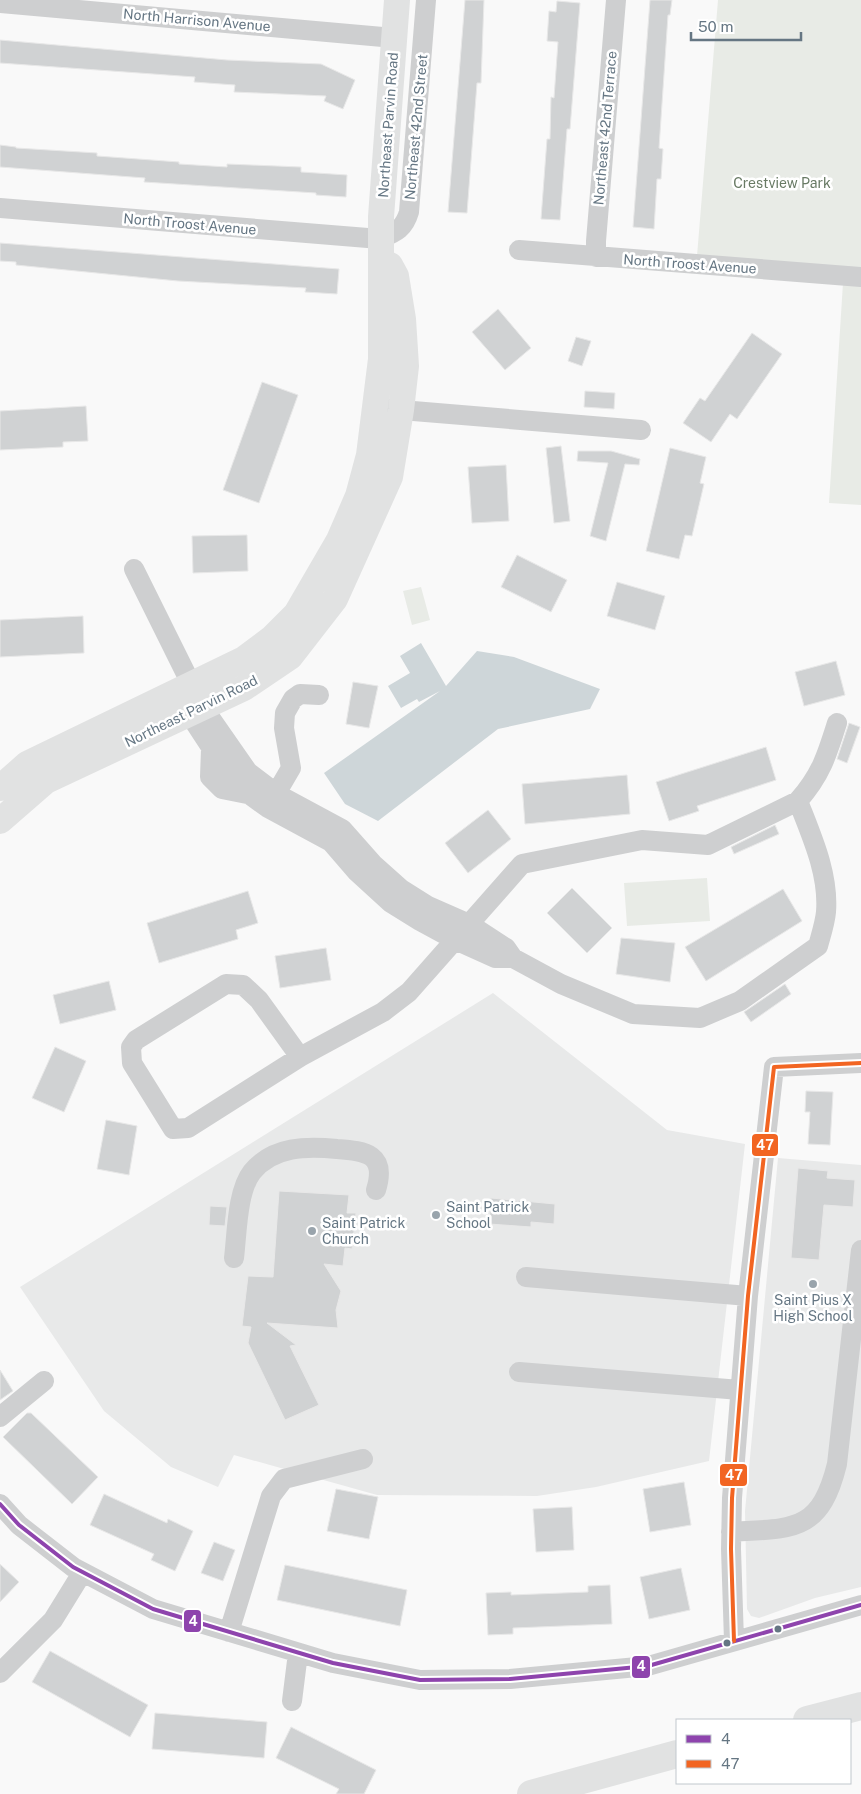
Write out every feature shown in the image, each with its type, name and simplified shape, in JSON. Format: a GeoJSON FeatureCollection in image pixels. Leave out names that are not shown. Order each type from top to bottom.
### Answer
{"type":"FeatureCollection","features":[{"type":"Feature","properties":{"kind":"highway"},"geometry":{"type":"LineString","coordinates":[[811,1719],[861,1706]]}},
{"type":"Feature","properties":{"kind":"highway"},"geometry":{"type":"LineString","coordinates":[[531,1794],[676,1754]]}},
{"type":"Feature","properties":{"kind":"main road","name":"Northeast Parvin Road"},"geometry":{"type":"LineString","coordinates":[[189,699],[272,638],[296,614],[339,540],[358,496],[369,455],[381,360],[381,245],[397,0]]}},
{"type":"Feature","properties":{"kind":"main road","name":"Northeast Parvin Road"},"geometry":{"type":"LineString","coordinates":[[4,797],[27,764],[189,699],[244,688],[290,657],[335,599],[390,477],[401,410],[406,366],[403,319],[396,276],[381,245]]}},
{"type":"Feature","properties":{"kind":"street","name":"Northeast 42nd Street"},"geometry":{"type":"LineString","coordinates":[[381,245],[406,224],[409,212],[426,0]]}},
{"type":"Feature","properties":{"kind":"street","name":"Northeast 42nd Terrace"},"geometry":{"type":"LineString","coordinates":[[596,257],[596,232],[616,0]]}},
{"type":"Feature","properties":{"kind":"street","name":"North Harrison Avenue"},"geometry":{"type":"LineString","coordinates":[[0,3],[394,38]]}},
{"type":"Feature","properties":{"kind":"street","name":"North Troost Avenue"},"geometry":{"type":"LineString","coordinates":[[0,208],[381,245]]}},
{"type":"Feature","properties":{"kind":"street","name":"North Troost Avenue"},"geometry":{"type":"LineString","coordinates":[[519,250],[861,277]]}},
{"type":"Feature","properties":{"kind":"street"},"geometry":{"type":"LineString","coordinates":[[375,408],[641,430]]}},
{"type":"Feature","properties":{"kind":"street"},"geometry":{"type":"LineString","coordinates":[[134,569],[189,699],[219,751],[248,772],[272,801],[331,842],[356,871],[392,903],[455,940],[496,958],[513,958]]}},
{"type":"Feature","properties":{"kind":"street"},"geometry":{"type":"LineString","coordinates":[[272,801],[291,768],[284,728],[285,713],[293,699],[300,694],[320,695]]}},
{"type":"Feature","properties":{"kind":"street"},"geometry":{"type":"LineString","coordinates":[[300,1057],[259,1000],[243,985],[226,984],[136,1040],[131,1047],[132,1063],[173,1129],[188,1128],[300,1057],[389,1007],[409,992],[522,864],[642,840],[708,845],[798,801],[814,783],[824,762],[837,723]]}},
{"type":"Feature","properties":{"kind":"street"},"geometry":{"type":"LineString","coordinates":[[219,751],[210,777],[222,789],[272,801],[342,829],[373,864],[401,889],[428,906],[469,924],[506,948],[513,958],[560,984],[633,1014],[700,1018],[740,1001],[818,946],[826,914],[826,882],[814,841],[798,801]]}},
{"type":"Feature","properties":{"kind":"street"},"geometry":{"type":"LineString","coordinates":[[734,1641],[731,1532],[740,1390],[748,1296],[774,1067],[861,1063]]}},
{"type":"Feature","properties":{"kind":"street"},"geometry":{"type":"LineString","coordinates":[[234,1258],[242,1194],[252,1173],[264,1162],[287,1150],[307,1146],[366,1151],[374,1158],[380,1170],[376,1190]]}},
{"type":"Feature","properties":{"kind":"street"},"geometry":{"type":"LineString","coordinates":[[731,1532],[786,1528],[799,1524],[813,1516],[831,1489],[837,1464],[861,1250]]}},
{"type":"Feature","properties":{"kind":"street"},"geometry":{"type":"LineString","coordinates":[[526,1278],[748,1296]]}},
{"type":"Feature","properties":{"kind":"street"},"geometry":{"type":"LineString","coordinates":[[519,1372],[740,1390]]}},
{"type":"Feature","properties":{"kind":"street"},"geometry":{"type":"LineString","coordinates":[[0,1417],[44,1381]]}},
{"type":"Feature","properties":{"kind":"street"},"geometry":{"type":"LineString","coordinates":[[230,1632],[271,1496],[284,1479],[363,1459]]}},
{"type":"Feature","properties":{"kind":"street"},"geometry":{"type":"LineString","coordinates":[[0,1504],[19,1525],[82,1573],[153,1609],[333,1663],[420,1680],[510,1679],[648,1666],[861,1605]]}},
{"type":"Feature","properties":{"kind":"street"},"geometry":{"type":"LineString","coordinates":[[0,1673],[52,1620],[82,1573]]}},
{"type":"Feature","properties":{"kind":"street"},"geometry":{"type":"LineString","coordinates":[[292,1701],[298,1653]]}},
{"type":"Feature","properties":{"kind":"shaded area"},"geometry":{"type":"Polygon","coordinates":[[[421,643],[446,686],[477,651],[514,657],[600,689],[590,709],[498,729],[378,821],[345,804],[324,773],[440,691],[419,702],[417,699],[401,708],[388,686],[410,673],[400,656],[421,643]]]}},
{"type":"Feature","properties":{"kind":"shaded area","name":"Saint Patrick School"},"geometry":{"type":"Polygon","coordinates":[[[493,993],[667,1130],[745,1144],[709,1461],[596,1487],[537,1496],[377,1495],[234,1455],[218,1487],[171,1467],[104,1411],[20,1287],[493,993]]]}},
{"type":"Feature","properties":{"kind":"shaded area","name":"Saint Pius X High School"},"geometry":{"type":"Polygon","coordinates":[[[778,1158],[861,1165],[861,1587],[815,1598],[759,1618],[751,1616],[747,1609],[745,1511],[778,1158]]]}},
{"type":"Feature","properties":{"kind":"green space","name":"Crestview Park"},"geometry":{"type":"Polygon","coordinates":[[[718,0],[861,0],[861,505],[829,503],[843,283],[697,256],[718,0]]]}},
{"type":"Feature","properties":{"kind":"green space"},"geometry":{"type":"Polygon","coordinates":[[[421,587],[430,620],[412,625],[403,591],[421,587]]]}},
{"type":"Feature","properties":{"kind":"green space"},"geometry":{"type":"Polygon","coordinates":[[[707,878],[710,921],[627,926],[624,883],[707,878]]]}},
{"type":"Feature","properties":{"kind":"building"},"geometry":{"type":"Polygon","coordinates":[[[465,0],[484,0],[481,83],[477,83],[467,213],[448,212],[465,0]]]}},
{"type":"Feature","properties":{"kind":"building"},"geometry":{"type":"Polygon","coordinates":[[[650,0],[672,0],[670,15],[668,15],[659,148],[663,149],[661,179],[657,179],[654,229],[633,227],[650,0]]]}},
{"type":"Feature","properties":{"kind":"building"},"geometry":{"type":"Polygon","coordinates":[[[557,1],[580,3],[570,129],[567,129],[560,220],[541,219],[547,139],[550,139],[551,97],[554,98],[558,42],[547,41],[549,11],[556,12],[557,1]]]}},
{"type":"Feature","properties":{"kind":"building"},"geometry":{"type":"Polygon","coordinates":[[[0,40],[227,60],[321,64],[355,80],[343,109],[324,101],[326,96],[234,92],[235,85],[194,82],[195,77],[0,63],[0,40]]]}},
{"type":"Feature","properties":{"kind":"building"},"geometry":{"type":"Polygon","coordinates":[[[0,145],[16,148],[97,153],[97,156],[179,162],[179,164],[227,167],[227,164],[301,167],[301,172],[347,175],[346,197],[316,195],[316,193],[144,182],[145,178],[0,167],[0,145]]]}},
{"type":"Feature","properties":{"kind":"building"},"geometry":{"type":"Polygon","coordinates":[[[0,243],[339,269],[337,294],[305,292],[306,288],[178,281],[16,265],[16,262],[0,261],[0,243]]]}},
{"type":"Feature","properties":{"kind":"building"},"geometry":{"type":"Polygon","coordinates":[[[498,309],[531,348],[505,370],[472,332],[498,309]]]}},
{"type":"Feature","properties":{"kind":"building"},"geometry":{"type":"Polygon","coordinates":[[[752,333],[782,354],[737,419],[730,414],[711,442],[683,423],[700,398],[705,401],[752,333]]]}},
{"type":"Feature","properties":{"kind":"building"},"geometry":{"type":"Polygon","coordinates":[[[576,337],[591,341],[582,366],[568,361],[576,337]]]}},
{"type":"Feature","properties":{"kind":"building"},"geometry":{"type":"Polygon","coordinates":[[[262,382],[298,395],[259,503],[223,490],[262,382]]]}},
{"type":"Feature","properties":{"kind":"building"},"geometry":{"type":"Polygon","coordinates":[[[585,391],[615,393],[614,409],[584,407],[585,391]]]}},
{"type":"Feature","properties":{"kind":"building"},"geometry":{"type":"Polygon","coordinates":[[[86,406],[88,441],[63,442],[63,447],[0,450],[0,411],[86,406]]]}},
{"type":"Feature","properties":{"kind":"building"},"geometry":{"type":"Polygon","coordinates":[[[561,446],[570,521],[554,523],[546,448],[561,446]]]}},
{"type":"Feature","properties":{"kind":"building"},"geometry":{"type":"Polygon","coordinates":[[[670,448],[706,457],[700,483],[704,484],[692,536],[685,535],[679,559],[646,551],[670,448]]]}},
{"type":"Feature","properties":{"kind":"building"},"geometry":{"type":"Polygon","coordinates":[[[578,451],[611,451],[640,459],[639,465],[625,464],[606,541],[590,536],[608,463],[577,461],[578,451]]]}},
{"type":"Feature","properties":{"kind":"building"},"geometry":{"type":"Polygon","coordinates":[[[506,465],[509,521],[472,523],[468,467],[506,465]]]}},
{"type":"Feature","properties":{"kind":"building"},"geometry":{"type":"Polygon","coordinates":[[[247,535],[248,571],[193,573],[192,536],[247,535]]]}},
{"type":"Feature","properties":{"kind":"building"},"geometry":{"type":"Polygon","coordinates":[[[517,555],[567,580],[551,612],[501,587],[517,555]]]}},
{"type":"Feature","properties":{"kind":"building"},"geometry":{"type":"Polygon","coordinates":[[[617,582],[665,596],[655,630],[607,616],[617,582]]]}},
{"type":"Feature","properties":{"kind":"building"},"geometry":{"type":"Polygon","coordinates":[[[83,616],[84,653],[0,657],[0,620],[83,616]]]}},
{"type":"Feature","properties":{"kind":"building"},"geometry":{"type":"Polygon","coordinates":[[[836,661],[845,695],[804,706],[795,672],[836,661]]]}},
{"type":"Feature","properties":{"kind":"building"},"geometry":{"type":"Polygon","coordinates":[[[353,682],[378,686],[369,728],[346,724],[353,682]]]}},
{"type":"Feature","properties":{"kind":"building"},"geometry":{"type":"Polygon","coordinates":[[[849,723],[860,727],[847,763],[837,759],[849,723]]]}},
{"type":"Feature","properties":{"kind":"building"},"geometry":{"type":"Polygon","coordinates":[[[766,747],[776,780],[697,806],[699,811],[669,821],[656,782],[766,747]]]}},
{"type":"Feature","properties":{"kind":"building"},"geometry":{"type":"Polygon","coordinates":[[[627,775],[630,814],[525,824],[522,784],[627,775]]]}},
{"type":"Feature","properties":{"kind":"building"},"geometry":{"type":"Polygon","coordinates":[[[488,810],[511,839],[468,873],[445,843],[488,810]]]}},
{"type":"Feature","properties":{"kind":"building"},"geometry":{"type":"Polygon","coordinates":[[[775,825],[779,834],[734,854],[731,847],[775,825]]]}},
{"type":"Feature","properties":{"kind":"building"},"geometry":{"type":"Polygon","coordinates":[[[572,888],[612,928],[587,953],[547,913],[572,888]]]}},
{"type":"Feature","properties":{"kind":"building"},"geometry":{"type":"Polygon","coordinates":[[[783,889],[802,921],[706,981],[685,947],[783,889]]]}},
{"type":"Feature","properties":{"kind":"building"},"geometry":{"type":"Polygon","coordinates":[[[248,891],[258,923],[236,930],[238,939],[159,963],[147,923],[248,891]]]}},
{"type":"Feature","properties":{"kind":"building"},"geometry":{"type":"Polygon","coordinates":[[[621,938],[675,943],[670,982],[616,974],[621,938]]]}},
{"type":"Feature","properties":{"kind":"building"},"geometry":{"type":"Polygon","coordinates":[[[326,948],[331,980],[280,988],[275,956],[326,948]]]}},
{"type":"Feature","properties":{"kind":"building"},"geometry":{"type":"Polygon","coordinates":[[[109,981],[116,1010],[60,1024],[53,995],[109,981]]]}},
{"type":"Feature","properties":{"kind":"building"},"geometry":{"type":"Polygon","coordinates":[[[785,984],[791,994],[751,1022],[744,1012],[785,984]]]}},
{"type":"Feature","properties":{"kind":"building"},"geometry":{"type":"Polygon","coordinates":[[[55,1047],[86,1061],[64,1112],[32,1098],[55,1047]]]}},
{"type":"Feature","properties":{"kind":"building"},"geometry":{"type":"Polygon","coordinates":[[[806,1091],[833,1092],[830,1145],[808,1144],[810,1112],[805,1112],[806,1091]]]}},
{"type":"Feature","properties":{"kind":"building"},"geometry":{"type":"Polygon","coordinates":[[[106,1120],[137,1126],[129,1175],[97,1169],[106,1120]]]}},
{"type":"Feature","properties":{"kind":"building"},"geometry":{"type":"Polygon","coordinates":[[[798,1168],[828,1171],[827,1178],[855,1180],[853,1207],[824,1205],[819,1260],[791,1258],[798,1168]]]}},
{"type":"Feature","properties":{"kind":"building"},"geometry":{"type":"Polygon","coordinates":[[[279,1191],[349,1195],[347,1213],[356,1213],[352,1249],[345,1248],[343,1266],[324,1264],[341,1291],[336,1310],[338,1328],[267,1323],[296,1345],[290,1346],[319,1405],[285,1420],[248,1343],[251,1327],[242,1326],[248,1276],[273,1277],[279,1191]]]}},
{"type":"Feature","properties":{"kind":"building"},"geometry":{"type":"Polygon","coordinates":[[[491,1198],[555,1204],[554,1224],[531,1222],[531,1227],[489,1224],[491,1198]]]}},
{"type":"Feature","properties":{"kind":"building"},"geometry":{"type":"Polygon","coordinates":[[[210,1206],[227,1207],[225,1226],[209,1225],[210,1206]]]}},
{"type":"Feature","properties":{"kind":"building"},"geometry":{"type":"Polygon","coordinates":[[[0,1370],[13,1391],[0,1400],[0,1370]]]}},
{"type":"Feature","properties":{"kind":"building"},"geometry":{"type":"Polygon","coordinates":[[[27,1413],[31,1413],[98,1477],[72,1504],[3,1437],[27,1413]]]}},
{"type":"Feature","properties":{"kind":"building"},"geometry":{"type":"Polygon","coordinates":[[[684,1482],[691,1525],[650,1532],[643,1489],[684,1482]]]}},
{"type":"Feature","properties":{"kind":"building"},"geometry":{"type":"Polygon","coordinates":[[[336,1489],[378,1497],[369,1539],[327,1531],[336,1489]]]}},
{"type":"Feature","properties":{"kind":"building"},"geometry":{"type":"Polygon","coordinates":[[[104,1494],[167,1523],[168,1519],[193,1531],[175,1571],[151,1560],[154,1554],[90,1525],[104,1494]]]}},
{"type":"Feature","properties":{"kind":"building"},"geometry":{"type":"Polygon","coordinates":[[[572,1507],[574,1550],[536,1552],[533,1509],[572,1507]]]}},
{"type":"Feature","properties":{"kind":"building"},"geometry":{"type":"Polygon","coordinates":[[[214,1542],[235,1550],[223,1581],[201,1573],[214,1542]]]}},
{"type":"Feature","properties":{"kind":"building"},"geometry":{"type":"Polygon","coordinates":[[[0,1564],[19,1582],[0,1602],[0,1564]]]}},
{"type":"Feature","properties":{"kind":"building"},"geometry":{"type":"Polygon","coordinates":[[[285,1565],[407,1590],[400,1626],[277,1600],[285,1565]]]}},
{"type":"Feature","properties":{"kind":"building"},"geometry":{"type":"Polygon","coordinates":[[[681,1568],[690,1610],[649,1619],[640,1577],[681,1568]]]}},
{"type":"Feature","properties":{"kind":"building"},"geometry":{"type":"Polygon","coordinates":[[[610,1585],[612,1624],[513,1628],[513,1634],[488,1635],[486,1593],[511,1592],[511,1595],[588,1592],[588,1586],[610,1585]]]}},
{"type":"Feature","properties":{"kind":"building"},"geometry":{"type":"Polygon","coordinates":[[[50,1651],[148,1705],[130,1737],[32,1682],[50,1651]]]}},
{"type":"Feature","properties":{"kind":"building"},"geometry":{"type":"Polygon","coordinates":[[[155,1713],[267,1722],[264,1758],[152,1749],[155,1713]]]}},
{"type":"Feature","properties":{"kind":"building"},"geometry":{"type":"Polygon","coordinates":[[[291,1727],[376,1770],[364,1794],[336,1794],[339,1789],[276,1758],[291,1727]]]}},
{"type":"Feature","properties":{"kind":"transit line","name":"47"},"geometry":{"type":"LineString","coordinates":[[734,1641],[731,1549],[732,1498],[748,1296],[774,1067],[861,1063]]}},
{"type":"Feature","properties":{"kind":"transit line","name":"4"},"geometry":{"type":"LineString","coordinates":[[0,1504],[19,1525],[73,1567],[153,1609],[333,1663],[420,1680],[510,1679],[648,1666],[861,1605]]}},
{"type":"Feature","properties":{"kind":"place","name":"Saint Patrick School"},"geometry":{"type":"Point","coordinates":[436,1215]}},
{"type":"Feature","properties":{"kind":"place","name":"Saint Patrick Church"},"geometry":{"type":"Point","coordinates":[312,1231]}},
{"type":"Feature","properties":{"kind":"place","name":"Saint Pius X High School"},"geometry":{"type":"Point","coordinates":[813,1284]}}]}
